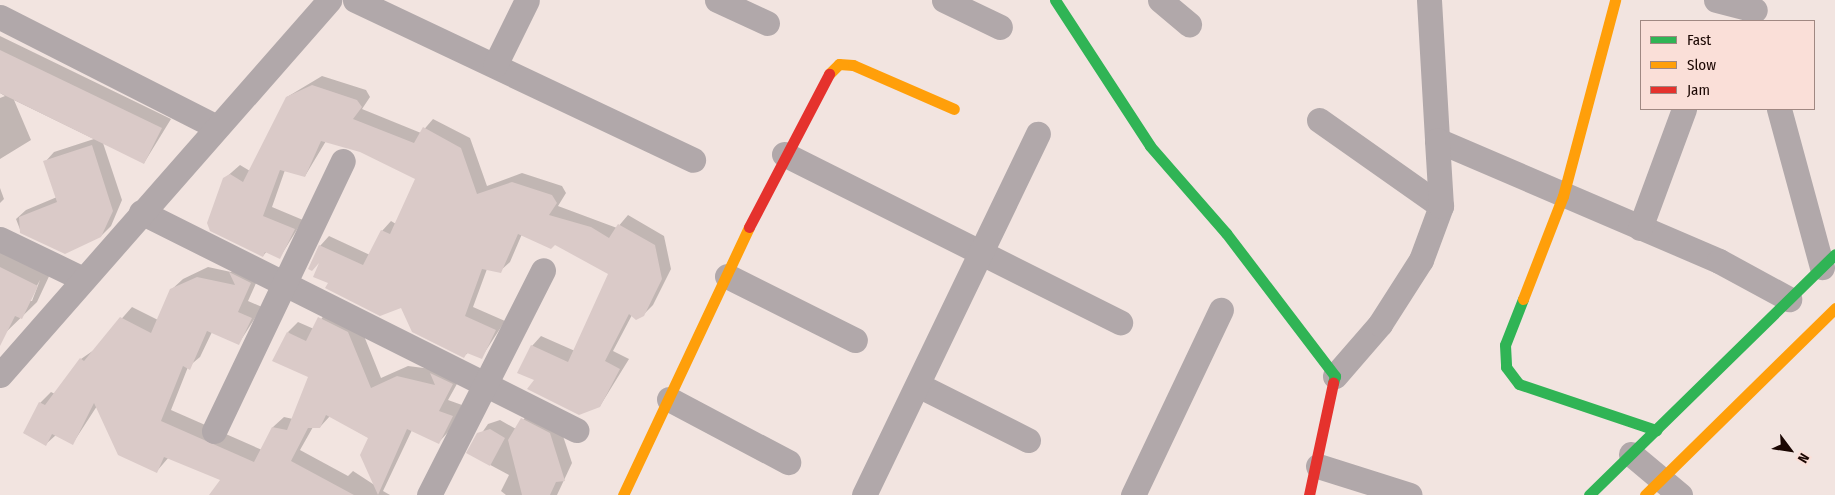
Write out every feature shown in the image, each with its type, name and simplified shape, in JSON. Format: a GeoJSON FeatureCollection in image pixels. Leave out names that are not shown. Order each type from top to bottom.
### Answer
{"type":"FeatureCollection","features":[{"type":"Feature","properties":{"kind":"street"},"geometry":{"type":"LineString","coordinates":[[0,375],[215,126],[329,0]]}},
{"type":"Feature","properties":{"kind":"street"},"geometry":{"type":"LineString","coordinates":[[355,0],[692,160]]}},
{"type":"Feature","properties":{"kind":"street"},"geometry":{"type":"LineString","coordinates":[[495,66],[527,0]]}},
{"type":"Feature","properties":{"kind":"street"},"geometry":{"type":"LineString","coordinates":[[718,0],[767,23]]}},
{"type":"Feature","properties":{"kind":"street"},"geometry":{"type":"LineString","coordinates":[[944,0],[1000,27]]}},
{"type":"Feature","properties":{"kind":"street"},"geometry":{"type":"LineString","coordinates":[[1055,0],[1150,146],[1226,233],[1335,376]]}},
{"type":"Feature","properties":{"kind":"street"},"geometry":{"type":"LineString","coordinates":[[1160,0],[1189,24]]}},
{"type":"Feature","properties":{"kind":"street"},"geometry":{"type":"LineString","coordinates":[[1309,495],[1318,466],[1335,376],[1380,324],[1421,260],[1441,206],[1445,151],[1429,0]]}},
{"type":"Feature","properties":{"kind":"street"},"geometry":{"type":"LineString","coordinates":[[1615,0],[1563,196],[1504,345],[1506,367],[1520,384],[1656,430]]}},
{"type":"Feature","properties":{"kind":"street"},"geometry":{"type":"LineString","coordinates":[[1718,8],[1755,10]]}},
{"type":"Feature","properties":{"kind":"street"},"geometry":{"type":"LineString","coordinates":[[0,17],[215,126]]}},
{"type":"Feature","properties":{"kind":"street"},"geometry":{"type":"LineString","coordinates":[[623,495],[784,154],[826,77],[839,64],[853,65],[954,109]]}},
{"type":"Feature","properties":{"kind":"street"},"geometry":{"type":"LineString","coordinates":[[1640,228],[1684,110]]}},
{"type":"Feature","properties":{"kind":"street"},"geometry":{"type":"LineString","coordinates":[[1589,495],[1828,260],[1779,110]]}},
{"type":"Feature","properties":{"kind":"street"},"geometry":{"type":"LineString","coordinates":[[1320,120],[1441,206]]}},
{"type":"Feature","properties":{"kind":"street"},"geometry":{"type":"LineString","coordinates":[[864,495],[1038,134]]}},
{"type":"Feature","properties":{"kind":"street"},"geometry":{"type":"LineString","coordinates":[[1445,151],[1563,196],[1718,261],[1789,299]]}},
{"type":"Feature","properties":{"kind":"street"},"geometry":{"type":"LineString","coordinates":[[784,154],[983,251],[1120,322]]}},
{"type":"Feature","properties":{"kind":"street"},"geometry":{"type":"LineString","coordinates":[[214,431],[282,284],[343,161]]}},
{"type":"Feature","properties":{"kind":"street"},"geometry":{"type":"LineString","coordinates":[[141,212],[576,430]]}},
{"type":"Feature","properties":{"kind":"street"},"geometry":{"type":"LineString","coordinates":[[0,239],[83,279]]}},
{"type":"Feature","properties":{"kind":"street"},"geometry":{"type":"LineString","coordinates":[[429,495],[486,386],[543,270]]}},
{"type":"Feature","properties":{"kind":"street"},"geometry":{"type":"LineString","coordinates":[[727,276],[855,340]]}},
{"type":"Feature","properties":{"kind":"street"},"geometry":{"type":"LineString","coordinates":[[1652,488],[1835,308]]}},
{"type":"Feature","properties":{"kind":"street"},"geometry":{"type":"LineString","coordinates":[[1133,495],[1221,310]]}},
{"type":"Feature","properties":{"kind":"street"},"geometry":{"type":"LineString","coordinates":[[918,384],[1028,440]]}},
{"type":"Feature","properties":{"kind":"street"},"geometry":{"type":"LineString","coordinates":[[669,399],[788,462]]}},
{"type":"Feature","properties":{"kind":"street"},"geometry":{"type":"LineString","coordinates":[[1631,454],[1652,488],[1680,495]]}},
{"type":"Feature","properties":{"kind":"street"},"geometry":{"type":"LineString","coordinates":[[1318,466],[1410,495]]}},
{"type":"Feature","properties":{"kind":"building"},"geometry":{"type":"Polygon","coordinates":[[[0,50],[162,128],[144,164],[0,93],[0,50]]]}},
{"type":"Feature","properties":{"kind":"building"},"geometry":{"type":"Polygon","coordinates":[[[312,85],[357,100],[362,107],[353,119],[414,143],[423,127],[461,148],[477,194],[512,182],[552,195],[557,203],[549,215],[591,227],[609,238],[618,224],[655,245],[662,279],[644,316],[636,320],[629,314],[605,361],[620,369],[600,407],[579,415],[527,389],[534,380],[517,373],[531,345],[568,362],[608,274],[555,245],[551,249],[518,234],[501,273],[482,269],[465,316],[496,330],[482,359],[467,353],[464,358],[412,332],[401,308],[380,316],[325,288],[328,283],[313,277],[319,263],[312,271],[308,269],[319,245],[363,265],[381,230],[390,234],[415,179],[360,152],[321,141],[305,177],[280,170],[263,216],[295,229],[280,259],[265,252],[263,257],[210,231],[207,223],[223,178],[230,174],[243,182],[286,97],[312,85]]]}},
{"type":"Feature","properties":{"kind":"building"},"geometry":{"type":"Polygon","coordinates":[[[92,145],[113,211],[101,237],[65,254],[20,233],[19,217],[57,202],[43,161],[92,145]]]}},
{"type":"Feature","properties":{"kind":"building"},"geometry":{"type":"Polygon","coordinates":[[[0,267],[38,286],[22,319],[15,316],[0,346],[0,267]]]}},
{"type":"Feature","properties":{"kind":"building"},"geometry":{"type":"Polygon","coordinates":[[[229,272],[251,283],[238,312],[252,318],[239,345],[207,331],[190,370],[183,366],[161,421],[254,462],[272,427],[287,430],[308,377],[272,361],[287,332],[306,341],[318,317],[348,332],[371,388],[397,376],[435,385],[430,373],[453,384],[439,411],[453,416],[439,444],[407,429],[378,495],[360,455],[368,438],[326,415],[320,428],[308,428],[291,461],[354,495],[209,495],[220,480],[164,457],[157,473],[118,455],[94,403],[73,445],[52,434],[46,446],[23,433],[39,402],[45,405],[80,358],[84,361],[120,317],[151,333],[170,289],[197,277],[235,285],[229,272]]]}},
{"type":"Feature","properties":{"kind":"building"},"geometry":{"type":"Polygon","coordinates":[[[521,418],[550,433],[565,481],[556,482],[550,495],[522,495],[508,440],[521,418]]]}},
{"type":"Feature","properties":{"kind":"building"},"geometry":{"type":"Polygon","coordinates":[[[490,429],[505,438],[490,466],[466,453],[477,433],[490,429]]]}},
{"type":"Feature","properties":{"kind":"traffic: fast"},"geometry":{"type":"LineString","coordinates":[[1055,0],[1150,146],[1226,233],[1335,376],[1333,383]]}},
{"type":"Feature","properties":{"kind":"traffic: fast"},"geometry":{"type":"LineString","coordinates":[[1589,495],[1835,254]]}},
{"type":"Feature","properties":{"kind":"traffic: fast"},"geometry":{"type":"LineString","coordinates":[[1523,299],[1505,345],[1506,367],[1519,384],[1656,430]]}},
{"type":"Feature","properties":{"kind":"traffic: slow"},"geometry":{"type":"LineString","coordinates":[[1523,299],[1563,196],[1615,0]]}},
{"type":"Feature","properties":{"kind":"traffic: slow"},"geometry":{"type":"LineString","coordinates":[[829,74],[839,64],[853,65],[954,109]]}},
{"type":"Feature","properties":{"kind":"traffic: slow"},"geometry":{"type":"LineString","coordinates":[[623,495],[749,227]]}},
{"type":"Feature","properties":{"kind":"traffic: slow"},"geometry":{"type":"LineString","coordinates":[[1645,495],[1835,308]]}},
{"type":"Feature","properties":{"kind":"traffic: jam"},"geometry":{"type":"LineString","coordinates":[[749,227],[829,74]]}},
{"type":"Feature","properties":{"kind":"traffic: jam"},"geometry":{"type":"LineString","coordinates":[[1309,495],[1333,383]]}}]}
